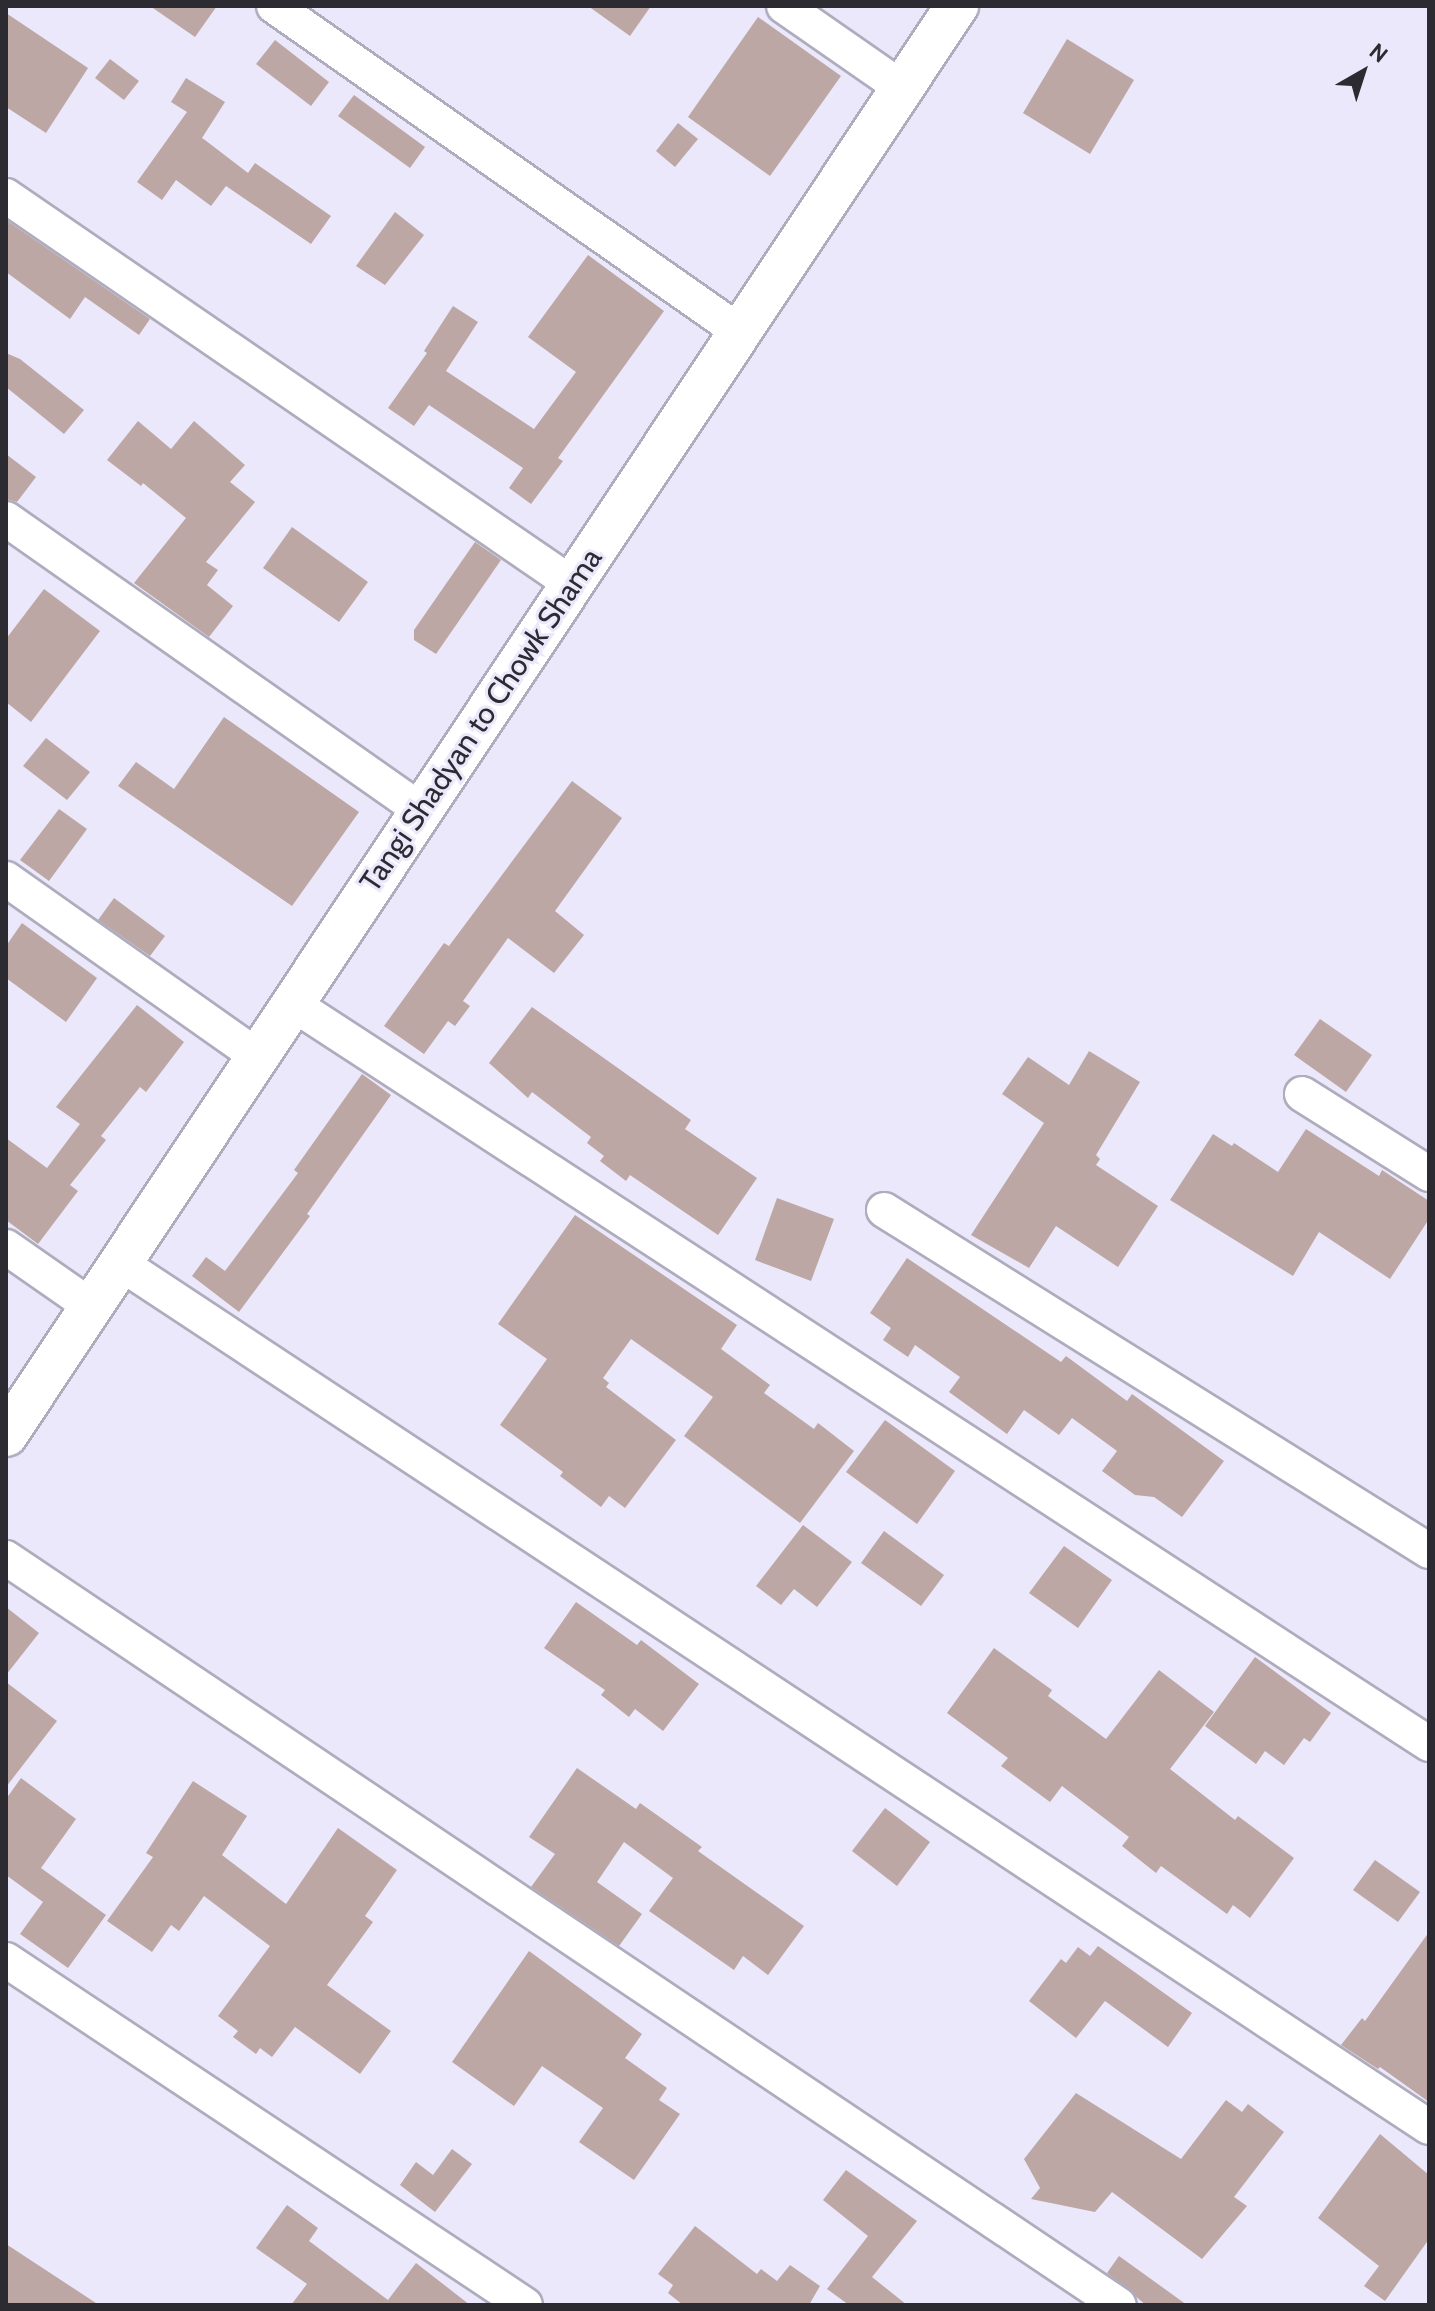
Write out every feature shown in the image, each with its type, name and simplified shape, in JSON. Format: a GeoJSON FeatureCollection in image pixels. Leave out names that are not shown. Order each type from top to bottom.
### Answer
{"type":"FeatureCollection","features":[{"type":"Feature","properties":{"kind":"main road","name":"Tangi Shadyan to Chowk Shama"},"geometry":{"type":"LineString","coordinates":[[6,1435],[957,6]]}},
{"type":"Feature","properties":{"kind":"street"},"geometry":{"type":"LineString","coordinates":[[274,6],[740,332]]}},
{"type":"Feature","properties":{"kind":"street"},"geometry":{"type":"LineString","coordinates":[[784,6],[902,88]]}},
{"type":"Feature","properties":{"kind":"street"},"geometry":{"type":"LineString","coordinates":[[6,196],[572,584]]}},
{"type":"Feature","properties":{"kind":"street"},"geometry":{"type":"LineString","coordinates":[[6,519],[422,811]]}},
{"type":"Feature","properties":{"kind":"street"},"geometry":{"type":"LineString","coordinates":[[6,879],[258,1057]]}},
{"type":"Feature","properties":{"kind":"street"},"geometry":{"type":"LineString","coordinates":[[293,1004],[1429,1744]]}},
{"type":"Feature","properties":{"kind":"street"},"geometry":{"type":"LineString","coordinates":[[1302,1094],[1429,1174]]}},
{"type":"Feature","properties":{"kind":"street"},"geometry":{"type":"LineString","coordinates":[[884,1210],[1429,1551]]}},
{"type":"Feature","properties":{"kind":"street"},"geometry":{"type":"LineString","coordinates":[[6,1247],[92,1307]]}},
{"type":"Feature","properties":{"kind":"street"},"geometry":{"type":"LineString","coordinates":[[120,1263],[1429,2127]]}},
{"type":"Feature","properties":{"kind":"street"},"geometry":{"type":"LineString","coordinates":[[6,1558],[1119,2305]]}},
{"type":"Feature","properties":{"kind":"street"},"geometry":{"type":"LineString","coordinates":[[6,1960],[525,2305]]}},
{"type":"Feature","properties":{"kind":"building"},"geometry":{"type":"Polygon","coordinates":[[[150,6],[217,6],[195,37],[150,6]]]}},
{"type":"Feature","properties":{"kind":"building"},"geometry":{"type":"Polygon","coordinates":[[[588,6],[651,6],[630,36],[588,6]]]}},
{"type":"Feature","properties":{"kind":"building"},"geometry":{"type":"Polygon","coordinates":[[[6,13],[88,68],[46,133],[6,107],[6,13]]]}},
{"type":"Feature","properties":{"kind":"building"},"geometry":{"type":"Polygon","coordinates":[[[758,17],[841,76],[770,176],[688,117],[758,17]]]}},
{"type":"Feature","properties":{"kind":"building"},"geometry":{"type":"Polygon","coordinates":[[[1067,39],[1134,80],[1090,154],[1023,113],[1067,39]]]}},
{"type":"Feature","properties":{"kind":"building"},"geometry":{"type":"Polygon","coordinates":[[[275,40],[329,82],[311,106],[256,64],[275,40]]]}},
{"type":"Feature","properties":{"kind":"building"},"geometry":{"type":"Polygon","coordinates":[[[110,59],[139,81],[124,100],[95,78],[110,59]]]}},
{"type":"Feature","properties":{"kind":"building"},"geometry":{"type":"Polygon","coordinates":[[[186,78],[225,102],[202,138],[248,173],[255,163],[331,216],[311,244],[226,186],[211,206],[176,180],[162,200],[137,182],[187,112],[171,102],[186,78]]]}},
{"type":"Feature","properties":{"kind":"building"},"geometry":{"type":"Polygon","coordinates":[[[354,95],[425,147],[410,168],[338,116],[354,95]]]}},
{"type":"Feature","properties":{"kind":"building"},"geometry":{"type":"Polygon","coordinates":[[[678,123],[698,139],[675,167],[656,151],[678,123]]]}},
{"type":"Feature","properties":{"kind":"building"},"geometry":{"type":"Polygon","coordinates":[[[395,212],[424,235],[385,285],[356,266],[395,212]]]}},
{"type":"Feature","properties":{"kind":"building"},"geometry":{"type":"Polygon","coordinates":[[[6,220],[150,319],[139,335],[85,297],[70,319],[6,272],[6,220]]]}},
{"type":"Feature","properties":{"kind":"building"},"geometry":{"type":"Polygon","coordinates":[[[588,255],[664,311],[558,458],[563,461],[531,504],[509,488],[523,468],[429,405],[414,426],[388,408],[427,353],[424,351],[453,306],[478,322],[446,371],[534,429],[576,372],[528,337],[588,255]]]}},
{"type":"Feature","properties":{"kind":"building"},"geometry":{"type":"Polygon","coordinates":[[[6,353],[20,359],[84,410],[64,434],[6,387],[6,353]]]}},
{"type":"Feature","properties":{"kind":"building"},"geometry":{"type":"Polygon","coordinates":[[[138,421],[171,449],[194,421],[245,465],[230,482],[255,502],[206,562],[218,570],[207,585],[233,606],[209,637],[134,583],[186,518],[143,483],[141,486],[107,460],[138,421]]]}},
{"type":"Feature","properties":{"kind":"building"},"geometry":{"type":"Polygon","coordinates":[[[6,454],[36,477],[17,502],[6,499],[6,454]]]}},
{"type":"Feature","properties":{"kind":"building"},"geometry":{"type":"Polygon","coordinates":[[[292,527],[368,582],[339,622],[263,568],[292,527]]]}},
{"type":"Feature","properties":{"kind":"building"},"geometry":{"type":"Polygon","coordinates":[[[475,542],[501,560],[436,654],[414,640],[414,630],[475,542]]]}},
{"type":"Feature","properties":{"kind":"building"},"geometry":{"type":"Polygon","coordinates":[[[44,589],[100,631],[31,722],[6,702],[6,639],[44,589]]]}},
{"type":"Feature","properties":{"kind":"building"},"geometry":{"type":"Polygon","coordinates":[[[224,717],[359,812],[292,906],[118,786],[136,762],[174,789],[224,717]]]}},
{"type":"Feature","properties":{"kind":"building"},"geometry":{"type":"Polygon","coordinates":[[[46,738],[90,772],[67,800],[23,766],[46,738]]]}},
{"type":"Feature","properties":{"kind":"building"},"geometry":{"type":"Polygon","coordinates":[[[572,781],[622,818],[555,911],[584,935],[554,973],[508,938],[463,1001],[470,1006],[455,1026],[448,1021],[424,1054],[384,1026],[444,943],[449,946],[572,781]]]}},
{"type":"Feature","properties":{"kind":"building"},"geometry":{"type":"Polygon","coordinates":[[[59,809],[87,829],[49,881],[20,860],[59,809]]]}},
{"type":"Feature","properties":{"kind":"building"},"geometry":{"type":"Polygon","coordinates":[[[114,898],[165,936],[150,956],[98,920],[114,898]]]}},
{"type":"Feature","properties":{"kind":"building"},"geometry":{"type":"Polygon","coordinates":[[[22,923],[97,978],[66,1022],[6,978],[6,946],[22,923]]]}},
{"type":"Feature","properties":{"kind":"building"},"geometry":{"type":"Polygon","coordinates":[[[137,1005],[184,1042],[146,1092],[140,1087],[101,1136],[106,1140],[70,1185],[78,1191],[38,1244],[6,1220],[6,1138],[47,1168],[80,1124],[56,1107],[137,1005]]]}},
{"type":"Feature","properties":{"kind":"building"},"geometry":{"type":"Polygon","coordinates":[[[532,1007],[691,1120],[685,1129],[757,1178],[718,1235],[630,1175],[626,1181],[600,1161],[604,1156],[587,1143],[591,1137],[532,1092],[528,1098],[489,1063],[532,1007]]]}},
{"type":"Feature","properties":{"kind":"building"},"geometry":{"type":"Polygon","coordinates":[[[1320,1019],[1372,1055],[1346,1092],[1294,1055],[1320,1019]]]}},
{"type":"Feature","properties":{"kind":"building"},"geometry":{"type":"Polygon","coordinates":[[[1089,1051],[1140,1082],[1096,1155],[1100,1159],[1096,1165],[1158,1206],[1118,1267],[1056,1226],[1029,1268],[971,1235],[1044,1123],[1002,1094],[1028,1057],[1069,1085],[1089,1051]]]}},
{"type":"Feature","properties":{"kind":"building"},"geometry":{"type":"Polygon","coordinates":[[[362,1074],[391,1095],[307,1214],[310,1216],[239,1312],[192,1276],[206,1257],[225,1271],[298,1173],[294,1170],[362,1074]]]}},
{"type":"Feature","properties":{"kind":"building"},"geometry":{"type":"Polygon","coordinates":[[[1306,1129],[1379,1176],[1382,1170],[1429,1201],[1429,1219],[1390,1279],[1319,1232],[1293,1276],[1170,1200],[1213,1134],[1232,1146],[1234,1143],[1278,1172],[1306,1129]]]}},
{"type":"Feature","properties":{"kind":"building"},"geometry":{"type":"Polygon","coordinates":[[[777,1198],[834,1219],[811,1281],[755,1260],[777,1198]]]}},
{"type":"Feature","properties":{"kind":"building"},"geometry":{"type":"Polygon","coordinates":[[[575,1215],[737,1325],[721,1349],[770,1385],[764,1393],[814,1429],[818,1423],[854,1451],[800,1523],[684,1436],[713,1397],[631,1339],[603,1378],[609,1383],[606,1387],[676,1440],[625,1508],[609,1496],[601,1507],[560,1476],[563,1472],[500,1425],[547,1359],[498,1324],[575,1215]]]}},
{"type":"Feature","properties":{"kind":"building"},"geometry":{"type":"Polygon","coordinates":[[[907,1258],[1061,1362],[1066,1356],[1127,1401],[1132,1394],[1224,1461],[1182,1517],[1154,1497],[1135,1495],[1102,1471],[1117,1451],[1072,1418],[1059,1435],[1024,1410],[1007,1434],[949,1392],[960,1377],[915,1345],[908,1357],[883,1340],[891,1328],[870,1313],[907,1258]]]}},
{"type":"Feature","properties":{"kind":"building"},"geometry":{"type":"Polygon","coordinates":[[[885,1420],[955,1471],[917,1524],[846,1472],[885,1420]]]}},
{"type":"Feature","properties":{"kind":"building"},"geometry":{"type":"Polygon","coordinates":[[[803,1525],[852,1562],[817,1607],[794,1589],[781,1605],[756,1586],[803,1525]]]}},
{"type":"Feature","properties":{"kind":"building"},"geometry":{"type":"Polygon","coordinates":[[[884,1531],[944,1575],[921,1606],[861,1563],[884,1531]]]}},
{"type":"Feature","properties":{"kind":"building"},"geometry":{"type":"Polygon","coordinates":[[[1064,1546],[1112,1580],[1078,1628],[1029,1593],[1064,1546]]]}},
{"type":"Feature","properties":{"kind":"building"},"geometry":{"type":"Polygon","coordinates":[[[576,1602],[637,1645],[641,1640],[699,1684],[663,1731],[635,1709],[629,1717],[601,1695],[605,1690],[544,1648],[576,1602]]]}},
{"type":"Feature","properties":{"kind":"building"},"geometry":{"type":"Polygon","coordinates":[[[6,1607],[39,1633],[6,1675],[6,1607]]]}},
{"type":"Feature","properties":{"kind":"building"},"geometry":{"type":"Polygon","coordinates":[[[994,1648],[1052,1690],[1048,1696],[1106,1739],[1159,1670],[1214,1712],[1170,1769],[1235,1820],[1238,1816],[1294,1858],[1250,1918],[1233,1905],[1227,1914],[1161,1866],[1156,1873],[1122,1846],[1129,1837],[1062,1786],[1050,1802],[1001,1766],[1008,1758],[947,1713],[994,1648]]]}},
{"type":"Feature","properties":{"kind":"building"},"geometry":{"type":"Polygon","coordinates":[[[1255,1657],[1331,1713],[1310,1742],[1304,1738],[1284,1765],[1265,1751],[1256,1764],[1205,1726],[1255,1657]]]}},
{"type":"Feature","properties":{"kind":"building"},"geometry":{"type":"Polygon","coordinates":[[[6,1682],[57,1721],[6,1787],[6,1682]]]}},
{"type":"Feature","properties":{"kind":"building"},"geometry":{"type":"Polygon","coordinates":[[[577,1768],[636,1809],[640,1803],[702,1847],[698,1851],[804,1926],[768,1975],[743,1956],[734,1970],[649,1911],[673,1878],[624,1842],[597,1882],[642,1914],[619,1946],[531,1887],[555,1854],[529,1837],[577,1768]]]}},
{"type":"Feature","properties":{"kind":"building"},"geometry":{"type":"Polygon","coordinates":[[[21,1778],[76,1819],[41,1868],[106,1915],[68,1968],[20,1934],[43,1902],[6,1875],[6,1799],[21,1778]]]}},
{"type":"Feature","properties":{"kind":"building"},"geometry":{"type":"Polygon","coordinates":[[[193,1781],[247,1816],[222,1855],[286,1904],[338,1828],[397,1870],[365,1916],[373,1922],[327,1985],[391,2031],[360,2074],[295,2027],[272,2057],[260,2048],[256,2054],[233,2037],[238,2031],[218,2016],[270,1946],[204,1896],[179,1931],[171,1925],[152,1952],[107,1921],[153,1857],[146,1853],[193,1781]]]}},
{"type":"Feature","properties":{"kind":"building"},"geometry":{"type":"Polygon","coordinates":[[[885,1808],[930,1842],[897,1886],[852,1851],[885,1808]]]}},
{"type":"Feature","properties":{"kind":"building"},"geometry":{"type":"Polygon","coordinates":[[[1375,1860],[1420,1892],[1398,1922],[1353,1890],[1375,1860]]]}},
{"type":"Feature","properties":{"kind":"building"},"geometry":{"type":"Polygon","coordinates":[[[1429,1932],[1429,2102],[1380,2067],[1378,2069],[1341,2045],[1362,2018],[1365,2021],[1429,1932]]]}},
{"type":"Feature","properties":{"kind":"building"},"geometry":{"type":"Polygon","coordinates":[[[1098,1946],[1192,2013],[1168,2047],[1105,2001],[1076,2038],[1029,2001],[1061,1959],[1066,1963],[1078,1947],[1090,1956],[1098,1946]]]}},
{"type":"Feature","properties":{"kind":"building"},"geometry":{"type":"Polygon","coordinates":[[[529,1951],[642,2034],[625,2058],[667,2088],[659,2100],[680,2114],[634,2180],[579,2142],[603,2108],[542,2066],[514,2106],[452,2062],[529,1951]]]}},
{"type":"Feature","properties":{"kind":"building"},"geometry":{"type":"Polygon","coordinates":[[[1076,2093],[1181,2159],[1226,2100],[1242,2112],[1248,2104],[1284,2132],[1234,2197],[1247,2206],[1202,2259],[1112,2192],[1095,2212],[1031,2199],[1040,2188],[1024,2159],[1076,2093]]]}},
{"type":"Feature","properties":{"kind":"building"},"geometry":{"type":"Polygon","coordinates":[[[1380,2134],[1429,2175],[1429,2239],[1385,2301],[1364,2286],[1379,2266],[1318,2218],[1380,2134]]]}},
{"type":"Feature","properties":{"kind":"building"},"geometry":{"type":"Polygon","coordinates":[[[452,2149],[472,2164],[435,2212],[400,2185],[416,2162],[433,2175],[452,2149]]]}},
{"type":"Feature","properties":{"kind":"building"},"geometry":{"type":"Polygon","coordinates":[[[846,2170],[917,2221],[872,2277],[907,2305],[849,2305],[827,2289],[868,2236],[823,2200],[846,2170]]]}},
{"type":"Feature","properties":{"kind":"building"},"geometry":{"type":"Polygon","coordinates":[[[287,2205],[318,2228],[309,2241],[388,2300],[416,2263],[470,2305],[291,2305],[307,2284],[256,2248],[287,2205]]]}},
{"type":"Feature","properties":{"kind":"building"},"geometry":{"type":"Polygon","coordinates":[[[695,2226],[757,2274],[761,2269],[777,2281],[790,2265],[820,2286],[809,2305],[683,2305],[668,2293],[673,2285],[658,2274],[695,2226]]]}},
{"type":"Feature","properties":{"kind":"building"},"geometry":{"type":"Polygon","coordinates":[[[6,2244],[99,2305],[6,2305],[6,2244]]]}},
{"type":"Feature","properties":{"kind":"building"},"geometry":{"type":"Polygon","coordinates":[[[1119,2256],[1187,2305],[1146,2305],[1107,2273],[1119,2256]]]}}]}
